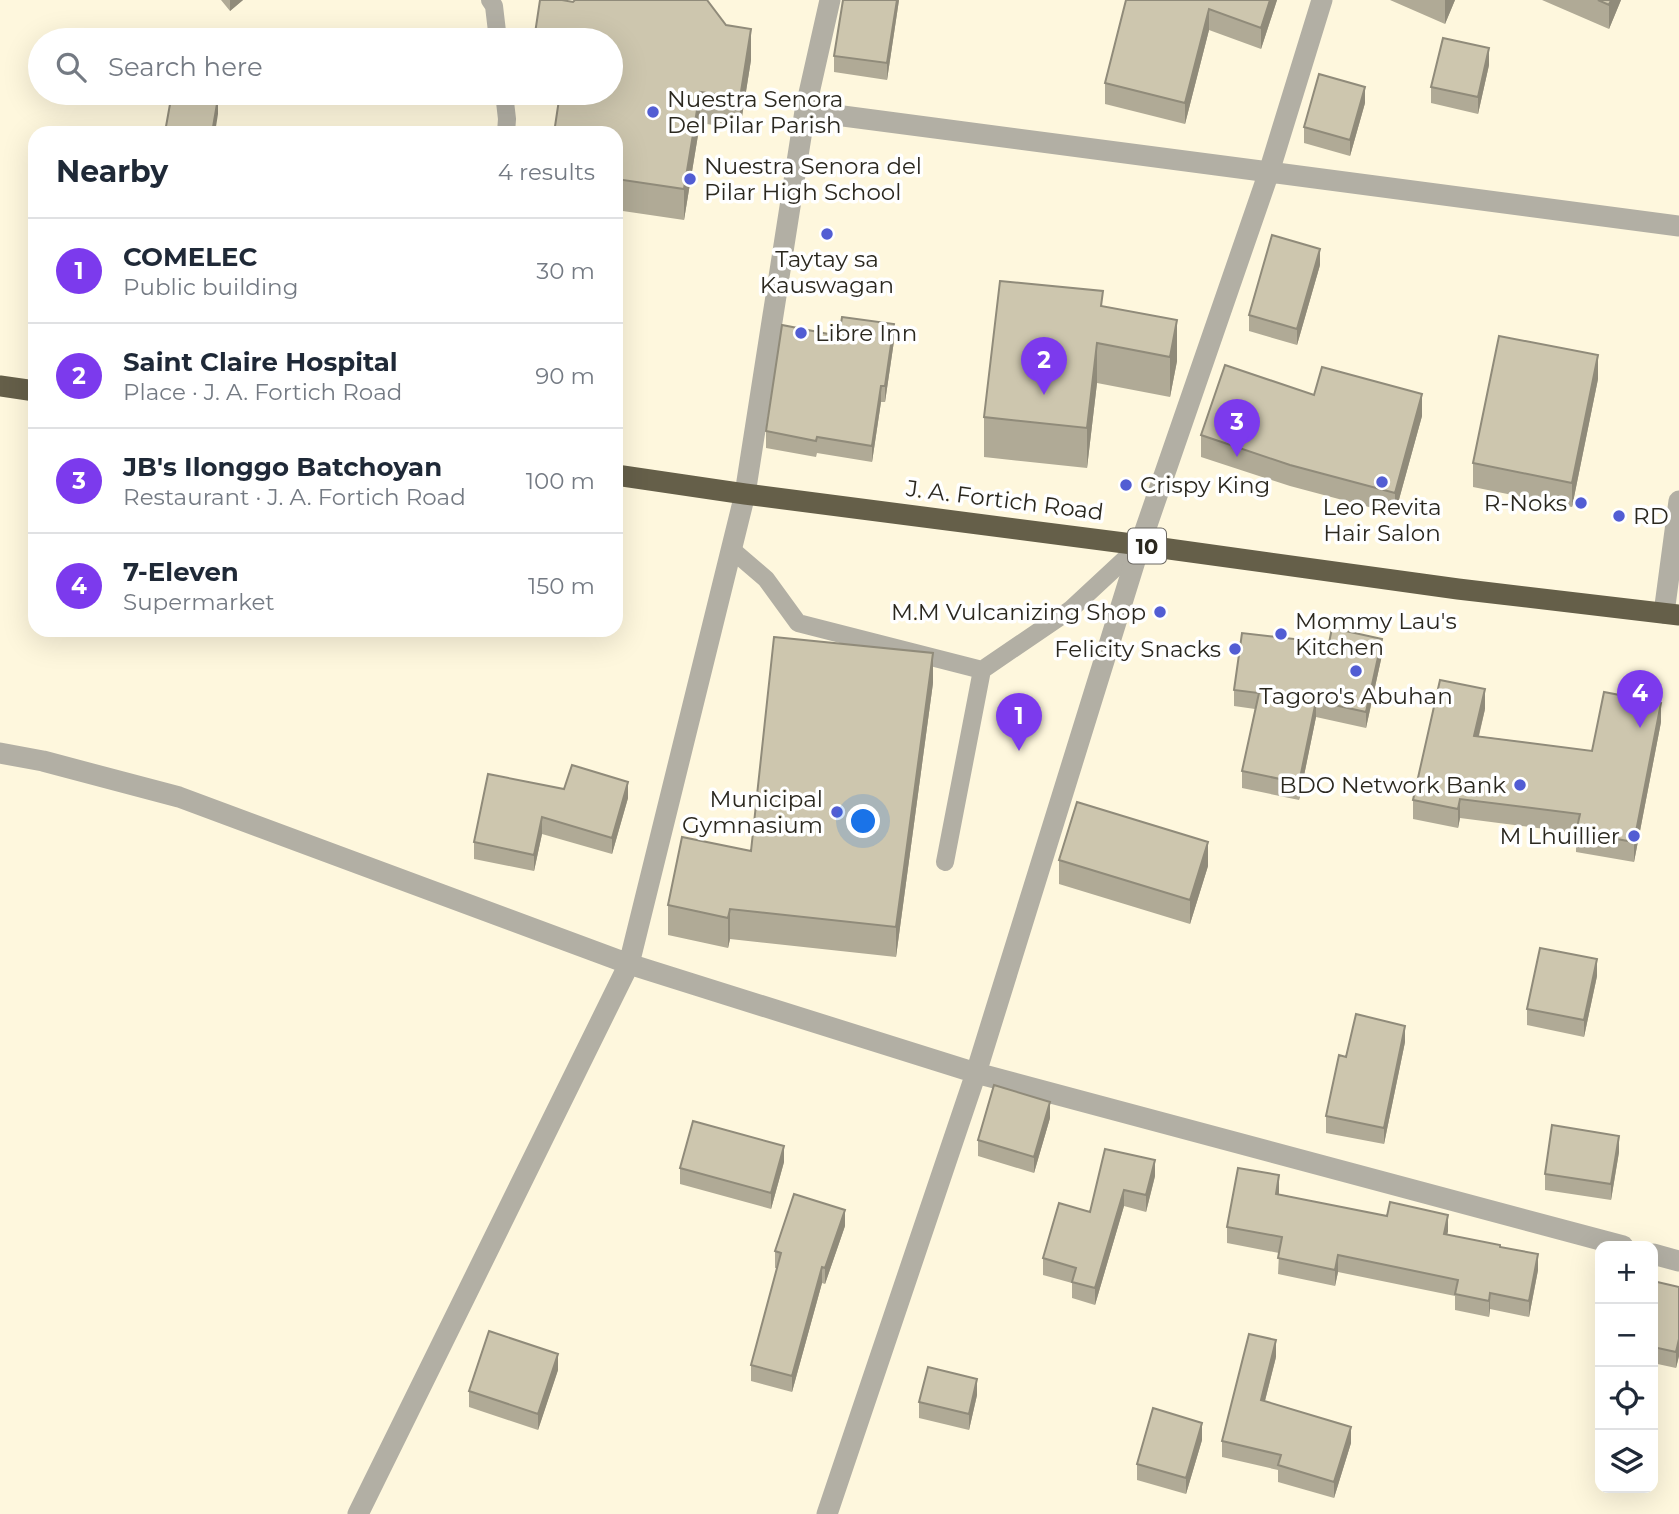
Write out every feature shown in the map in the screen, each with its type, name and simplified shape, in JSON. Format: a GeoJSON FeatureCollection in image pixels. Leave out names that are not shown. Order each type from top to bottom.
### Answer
{"type":"FeatureCollection","features":[{"type":"Feature","properties":{"kind":"highway"},"geometry":{"type":"LineString","coordinates":[[0,386],[28,390]]}},
{"type":"Feature","properties":{"kind":"highway","name":"J. A. Fortich Road"},"geometry":{"type":"LineString","coordinates":[[623,476],[1458,589],[1671,614]]}},
{"type":"Feature","properties":{"kind":"street"},"geometry":{"type":"LineString","coordinates":[[358,1514],[629,964],[745,494],[805,111],[830,0]]}},
{"type":"Feature","properties":{"kind":"street"},"geometry":{"type":"LineString","coordinates":[[827,1514],[976,1073],[1140,545],[1269,172],[1322,0]]}},
{"type":"Feature","properties":{"kind":"street"},"geometry":{"type":"LineString","coordinates":[[805,111],[1679,226]]}},
{"type":"Feature","properties":{"kind":"street"},"geometry":{"type":"LineString","coordinates":[[1671,614],[1679,501]]}},
{"type":"Feature","properties":{"kind":"street"},"geometry":{"type":"LineString","coordinates":[[0,753],[43,761],[179,797],[629,964],[976,1073],[1604,1241]]}},
{"type":"Feature","properties":{"kind":"street"},"geometry":{"type":"LineString","coordinates":[[1658,1255],[1679,1261]]}},
{"type":"Feature","properties":{"kind":"lane"},"geometry":{"type":"LineString","coordinates":[[490,0],[494,6],[497,28]]}},
{"type":"Feature","properties":{"kind":"lane"},"geometry":{"type":"LineString","coordinates":[[505,105],[506,126]]}},
{"type":"Feature","properties":{"kind":"lane"},"geometry":{"type":"LineString","coordinates":[[945,862],[982,670],[1070,610],[1140,545]]}},
{"type":"Feature","properties":{"kind":"lane"},"geometry":{"type":"LineString","coordinates":[[731,550],[766,579],[798,623],[982,670]]}},
{"type":"Feature","properties":{"kind":"building","name":"Nuestra Senora Del Pilar Parish"},"geometry":{"type":"Polygon","coordinates":[[[540,0],[707,0],[726,25],[751,29],[740,98],[700,92],[684,189],[623,180],[623,126],[555,126],[558,105],[623,105],[623,28],[536,28],[540,0]]]}},
{"type":"Feature","properties":{"kind":"building"},"geometry":{"type":"Polygon","coordinates":[[[843,0],[897,0],[887,63],[834,56],[843,0]]]}},
{"type":"Feature","properties":{"kind":"building"},"geometry":{"type":"Polygon","coordinates":[[[1126,0],[1270,0],[1261,28],[1209,9],[1185,103],[1105,83],[1126,0]]]}},
{"type":"Feature","properties":{"kind":"building"},"geometry":{"type":"Polygon","coordinates":[[[1598,0],[1611,0],[1609,5],[1598,0]]]}},
{"type":"Feature","properties":{"kind":"building"},"geometry":{"type":"Polygon","coordinates":[[[1443,38],[1489,48],[1478,97],[1431,87],[1443,38]]]}},
{"type":"Feature","properties":{"kind":"building"},"geometry":{"type":"Polygon","coordinates":[[[1319,74],[1365,87],[1350,140],[1304,127],[1319,74]]]}},
{"type":"Feature","properties":{"kind":"building"},"geometry":{"type":"Polygon","coordinates":[[[170,105],[217,105],[213,126],[166,126],[170,105]]]}},
{"type":"Feature","properties":{"kind":"building"},"geometry":{"type":"Polygon","coordinates":[[[1272,235],[1320,249],[1297,329],[1249,315],[1272,235]]]}},
{"type":"Feature","properties":{"kind":"building"},"geometry":{"type":"Polygon","coordinates":[[[1000,281],[1103,291],[1101,306],[1177,320],[1170,357],[1097,343],[1087,428],[984,417],[1000,281]]]}},
{"type":"Feature","properties":{"kind":"building"},"geometry":{"type":"Polygon","coordinates":[[[842,317],[894,324],[885,386],[881,386],[872,446],[817,437],[816,441],[766,431],[782,325],[839,336],[842,317]]]}},
{"type":"Feature","properties":{"kind":"building"},"geometry":{"type":"Polygon","coordinates":[[[1499,336],[1598,355],[1572,483],[1473,463],[1499,336]]]}},
{"type":"Feature","properties":{"kind":"building"},"geometry":{"type":"Polygon","coordinates":[[[1225,365],[1314,395],[1322,367],[1422,394],[1395,493],[1290,465],[1201,435],[1225,365]]]}},
{"type":"Feature","properties":{"kind":"building"},"geometry":{"type":"Polygon","coordinates":[[[1332,628],[1382,639],[1366,712],[1316,701],[1299,783],[1242,771],[1259,693],[1234,690],[1242,633],[1329,643],[1332,628]]]}},
{"type":"Feature","properties":{"kind":"building","name":"Municipal Gymnasium"},"geometry":{"type":"Polygon","coordinates":[[[774,637],[933,653],[896,927],[730,909],[728,918],[668,905],[682,837],[751,851],[774,637]]]}},
{"type":"Feature","properties":{"kind":"building"},"geometry":{"type":"Polygon","coordinates":[[[1440,680],[1485,689],[1474,736],[1592,751],[1604,692],[1661,703],[1634,842],[1576,832],[1580,814],[1460,799],[1458,809],[1413,800],[1440,680]]]}},
{"type":"Feature","properties":{"kind":"building"},"geometry":{"type":"Polygon","coordinates":[[[572,765],[628,782],[612,838],[542,817],[534,855],[474,842],[488,774],[564,789],[572,765]]]}},
{"type":"Feature","properties":{"kind":"building"},"geometry":{"type":"Polygon","coordinates":[[[1077,802],[1208,842],[1190,900],[1059,860],[1077,802]]]}},
{"type":"Feature","properties":{"kind":"building"},"geometry":{"type":"Polygon","coordinates":[[[1540,948],[1597,959],[1584,1020],[1527,1009],[1540,948]]]}},
{"type":"Feature","properties":{"kind":"building"},"geometry":{"type":"Polygon","coordinates":[[[1356,1014],[1405,1026],[1384,1128],[1326,1116],[1339,1055],[1346,1057],[1356,1014]]]}},
{"type":"Feature","properties":{"kind":"building"},"geometry":{"type":"Polygon","coordinates":[[[994,1085],[1050,1102],[1034,1157],[978,1140],[994,1085]]]}},
{"type":"Feature","properties":{"kind":"building"},"geometry":{"type":"Polygon","coordinates":[[[693,1121],[784,1146],[771,1193],[680,1168],[693,1121]]]}},
{"type":"Feature","properties":{"kind":"building"},"geometry":{"type":"Polygon","coordinates":[[[1552,1125],[1619,1136],[1611,1184],[1545,1174],[1552,1125]]]}},
{"type":"Feature","properties":{"kind":"building"},"geometry":{"type":"Polygon","coordinates":[[[1105,1149],[1155,1160],[1146,1195],[1124,1190],[1095,1288],[1072,1282],[1076,1268],[1043,1258],[1059,1203],[1090,1212],[1105,1149]]]}},
{"type":"Feature","properties":{"kind":"building"},"geometry":{"type":"Polygon","coordinates":[[[1238,1168],[1279,1175],[1276,1194],[1387,1216],[1390,1202],[1448,1215],[1444,1234],[1538,1254],[1529,1301],[1490,1293],[1489,1301],[1455,1294],[1458,1280],[1338,1255],[1335,1270],[1278,1258],[1282,1237],[1227,1227],[1238,1168]]]}},
{"type":"Feature","properties":{"kind":"building"},"geometry":{"type":"Polygon","coordinates":[[[794,1194],[845,1210],[825,1268],[822,1267],[792,1376],[751,1365],[781,1253],[775,1251],[794,1194]]]}},
{"type":"Feature","properties":{"kind":"building"},"geometry":{"type":"Polygon","coordinates":[[[1658,1282],[1679,1287],[1679,1339],[1676,1352],[1658,1348],[1658,1282]]]}},
{"type":"Feature","properties":{"kind":"building"},"geometry":{"type":"Polygon","coordinates":[[[489,1331],[558,1354],[538,1414],[469,1391],[489,1331]]]}},
{"type":"Feature","properties":{"kind":"building"},"geometry":{"type":"Polygon","coordinates":[[[1249,1334],[1276,1340],[1261,1400],[1351,1427],[1334,1482],[1278,1465],[1281,1455],[1222,1441],[1249,1334]]]}},
{"type":"Feature","properties":{"kind":"building"},"geometry":{"type":"Polygon","coordinates":[[[928,1367],[977,1379],[969,1414],[919,1402],[928,1367]]]}},
{"type":"Feature","properties":{"kind":"building"},"geometry":{"type":"Polygon","coordinates":[[[1153,1408],[1202,1423],[1186,1478],[1137,1464],[1153,1408]]]}},
{"type":"Feature","properties":{"kind":"place","name":"Nuestra Senora Del Pilar Parish"},"geometry":{"type":"Point","coordinates":[653,112]}},
{"type":"Feature","properties":{"kind":"place","name":"Nuestra Senora del Pilar High School"},"geometry":{"type":"Point","coordinates":[690,179]}},
{"type":"Feature","properties":{"kind":"place","name":"Taytay sa Kauswagan"},"geometry":{"type":"Point","coordinates":[827,234]}},
{"type":"Feature","properties":{"kind":"place","name":"Libre Inn"},"geometry":{"type":"Point","coordinates":[801,333]}},
{"type":"Feature","properties":{"kind":"place","name":"Saint Claire Hospital"},"geometry":{"type":"Point","coordinates":[1044,395]}},
{"type":"Feature","properties":{"kind":"place","name":"JB's Ilonggo Batchoyan"},"geometry":{"type":"Point","coordinates":[1237,457]}},
{"type":"Feature","properties":{"kind":"place","name":"Leo Revita Hair Salon"},"geometry":{"type":"Point","coordinates":[1382,482]}},
{"type":"Feature","properties":{"kind":"place","name":"Crispy King"},"geometry":{"type":"Point","coordinates":[1126,485]}},
{"type":"Feature","properties":{"kind":"place","name":"R-Noks"},"geometry":{"type":"Point","coordinates":[1581,503]}},
{"type":"Feature","properties":{"kind":"place","name":"RD"},"geometry":{"type":"Point","coordinates":[1619,516]}},
{"type":"Feature","properties":{"kind":"place","name":"M.M Vulcanizing Shop"},"geometry":{"type":"Point","coordinates":[1160,612]}},
{"type":"Feature","properties":{"kind":"place","name":"Mommy Lau's Kitchen"},"geometry":{"type":"Point","coordinates":[1281,634]}},
{"type":"Feature","properties":{"kind":"place","name":"Felicity Snacks"},"geometry":{"type":"Point","coordinates":[1235,649]}},
{"type":"Feature","properties":{"kind":"place","name":"Tagoro's Abuhan"},"geometry":{"type":"Point","coordinates":[1356,671]}},
{"type":"Feature","properties":{"kind":"place","name":"7-Eleven"},"geometry":{"type":"Point","coordinates":[1640,728]}},
{"type":"Feature","properties":{"kind":"place","name":"COMELEC"},"geometry":{"type":"Point","coordinates":[1019,751]}},
{"type":"Feature","properties":{"kind":"place","name":"BDO Network Bank"},"geometry":{"type":"Point","coordinates":[1520,785]}},
{"type":"Feature","properties":{"kind":"place","name":"Municipal Gymnasium"},"geometry":{"type":"Point","coordinates":[837,812]}},
{"type":"Feature","properties":{"kind":"place","name":"M Lhuillier"},"geometry":{"type":"Point","coordinates":[1634,836]}}]}
